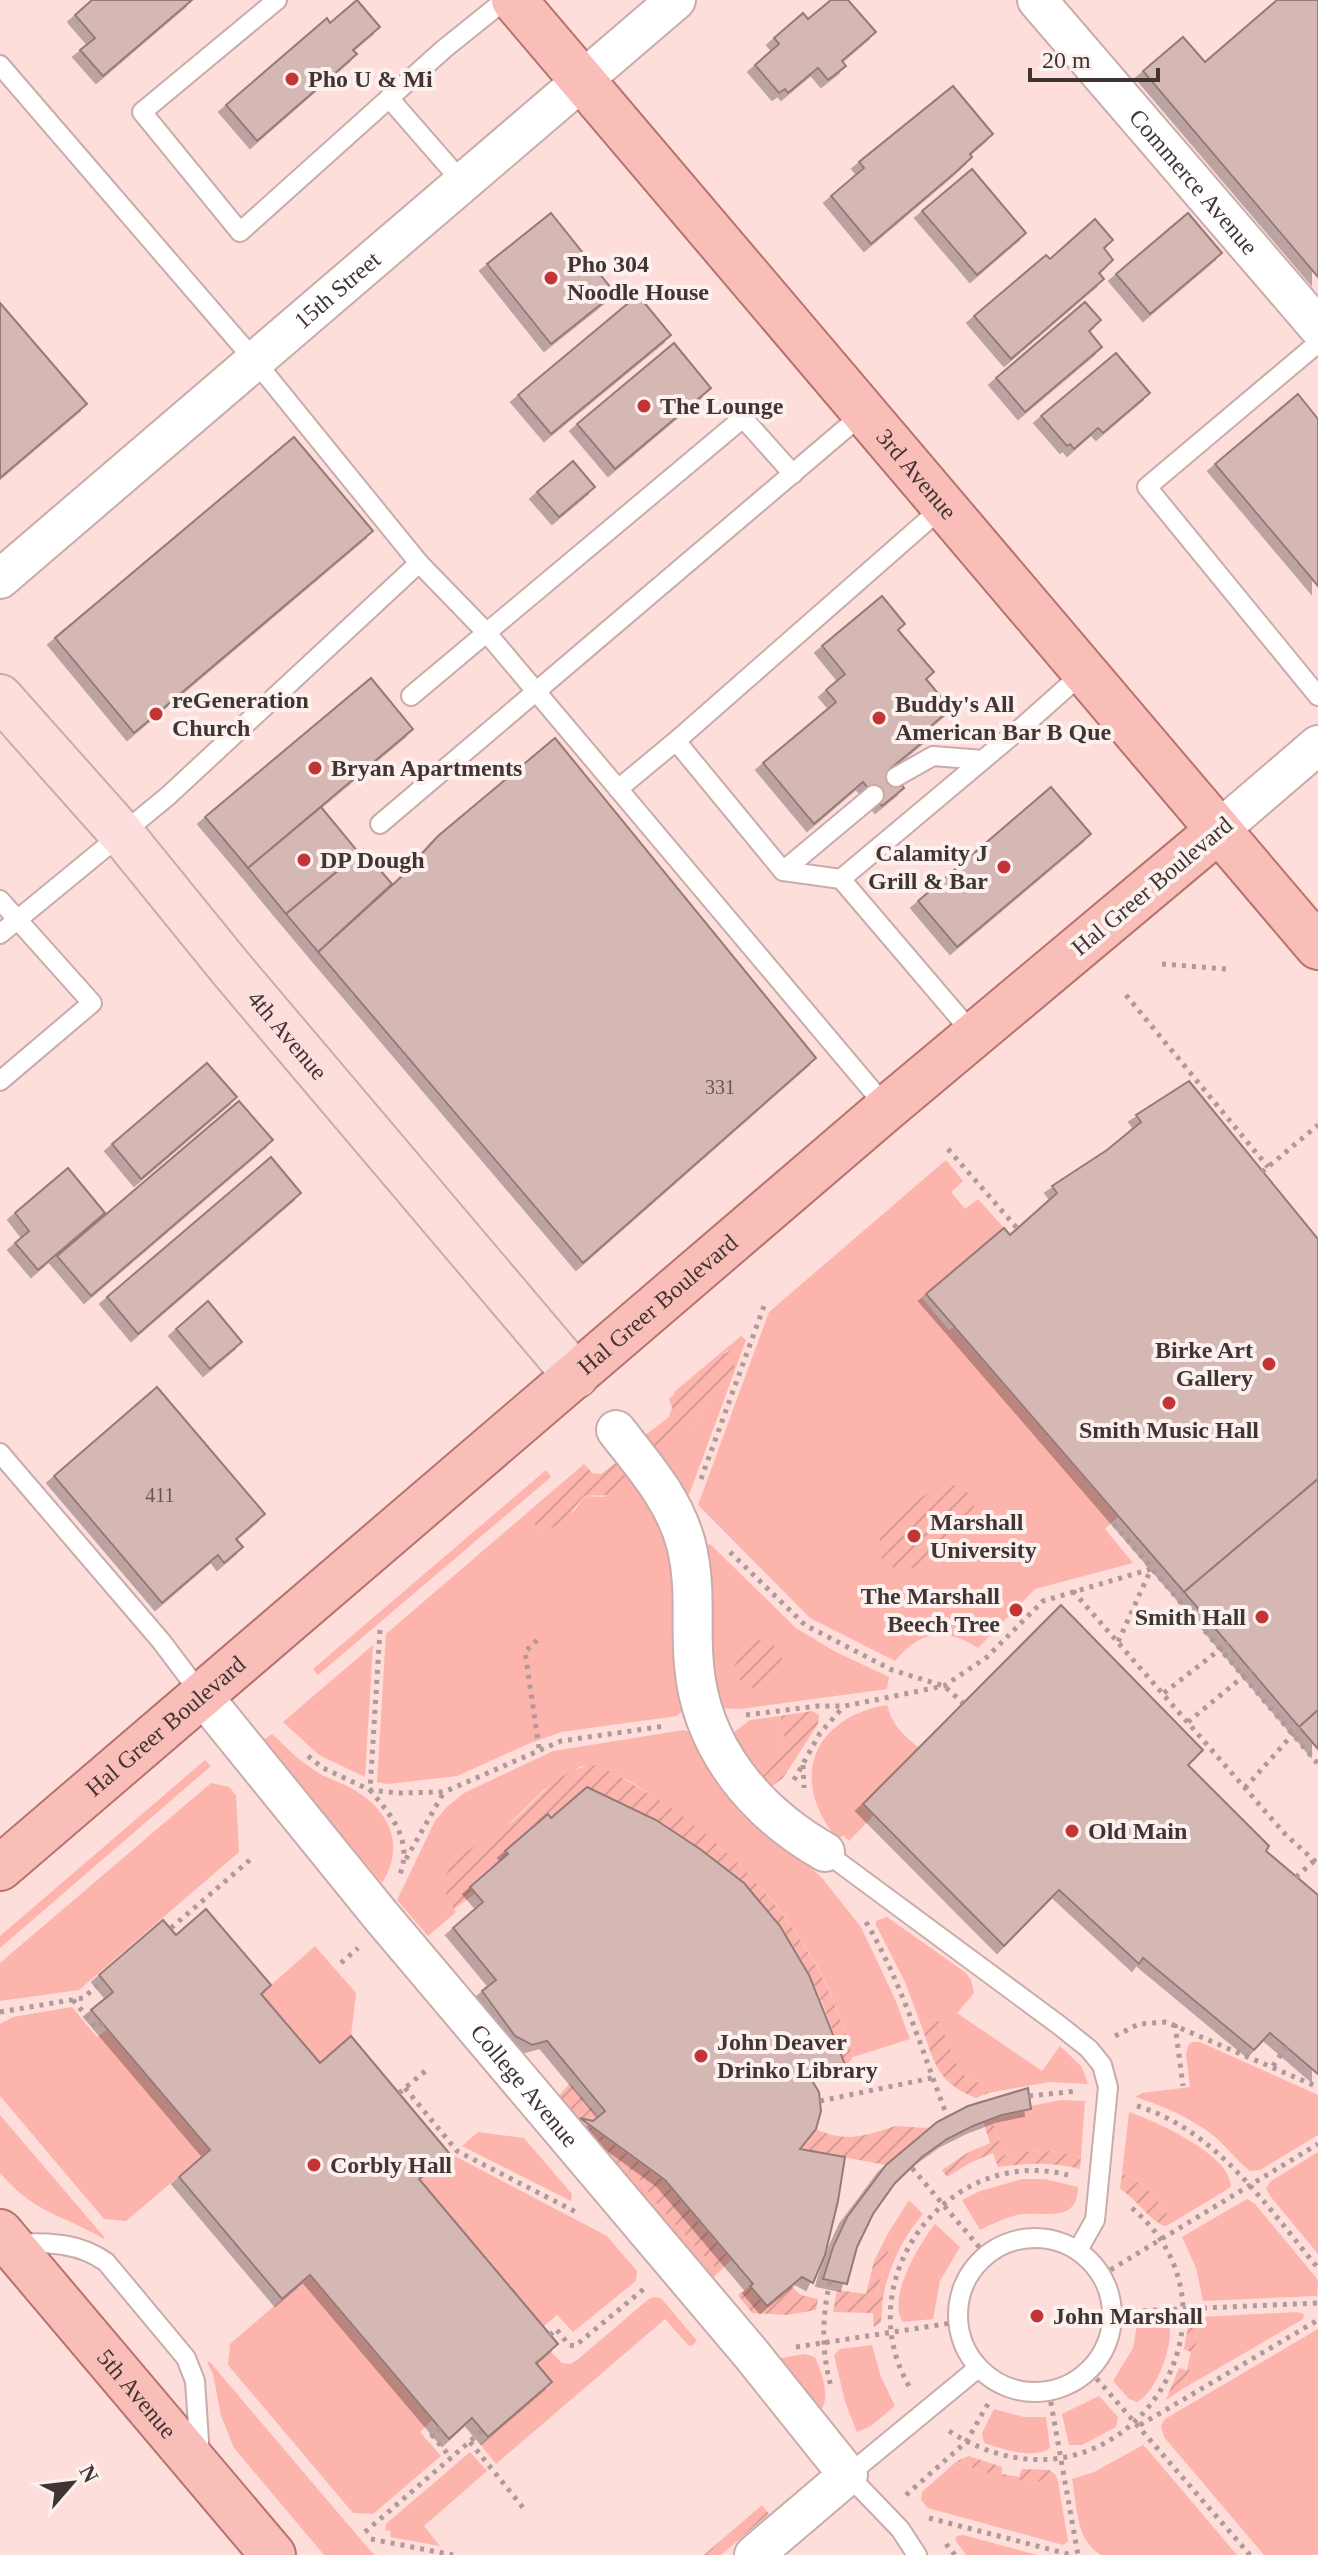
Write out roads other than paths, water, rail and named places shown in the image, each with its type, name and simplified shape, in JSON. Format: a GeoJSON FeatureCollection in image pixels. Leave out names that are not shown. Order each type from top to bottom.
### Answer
{"type":"FeatureCollection","features":[{"type":"Feature","properties":{"kind":"main road","name":"3rd Avenue"},"geometry":{"type":"LineString","coordinates":[[514,0],[1318,947]]}},
{"type":"Feature","properties":{"kind":"main road","name":"Hal Greer Boulevard"},"geometry":{"type":"LineString","coordinates":[[0,1868],[887,1108],[1219,830]]}},
{"type":"Feature","properties":{"kind":"main road","name":"5th Avenue"},"geometry":{"type":"LineString","coordinates":[[5,2238],[273,2555]]}},
{"type":"Feature","properties":{"kind":"street","name":"15th Street"},"geometry":{"type":"LineString","coordinates":[[0,579],[676,0]]}},
{"type":"Feature","properties":{"kind":"street","name":"Commerce Avenue"},"geometry":{"type":"LineString","coordinates":[[1037,0],[1318,327]]}},
{"type":"Feature","properties":{"kind":"street","name":"4th Avenue"},"geometry":{"type":"LineString","coordinates":[[0,697],[121,833],[233,971],[576,1376]]}},
{"type":"Feature","properties":{"kind":"street","name":"Hal Greer Boulevard"},"geometry":{"type":"LineString","coordinates":[[1219,830],[1318,745]]}},
{"type":"Feature","properties":{"kind":"street"},"geometry":{"type":"LineString","coordinates":[[616,1430],[683,1514],[693,1577],[694,1667],[706,1721],[714,1741],[727,1765],[762,1806],[825,1852]]}},
{"type":"Feature","properties":{"kind":"street","name":"College Avenue"},"geometry":{"type":"LineString","coordinates":[[201,1694],[371,1904],[744,2346],[848,2475]]}},
{"type":"Feature","properties":{"kind":"street"},"geometry":{"type":"LineString","coordinates":[[754,2555],[848,2475]]}},
{"type":"Feature","properties":{"kind":"lane"},"geometry":{"type":"LineString","coordinates":[[277,0],[142,112],[240,232],[389,98],[505,0]]}},
{"type":"Feature","properties":{"kind":"lane"},"geometry":{"type":"LineString","coordinates":[[0,65],[255,361],[419,563],[486,632],[887,1108]]}},
{"type":"Feature","properties":{"kind":"lane"},"geometry":{"type":"LineString","coordinates":[[389,98],[463,183]]}},
{"type":"Feature","properties":{"kind":"lane"},"geometry":{"type":"LineString","coordinates":[[1318,343],[1147,487],[1318,696]]}},
{"type":"Feature","properties":{"kind":"lane"},"geometry":{"type":"LineString","coordinates":[[380,824],[865,412]]}},
{"type":"Feature","properties":{"kind":"lane"},"geometry":{"type":"LineString","coordinates":[[411,696],[743,418],[793,474]]}},
{"type":"Feature","properties":{"kind":"lane"},"geometry":{"type":"LineString","coordinates":[[618,789],[945,505]]}},
{"type":"Feature","properties":{"kind":"lane"},"geometry":{"type":"LineString","coordinates":[[0,934],[168,796],[419,563]]}},
{"type":"Feature","properties":{"kind":"lane"},"geometry":{"type":"LineString","coordinates":[[841,879],[1085,671]]}},
{"type":"Feature","properties":{"kind":"lane"},"geometry":{"type":"LineString","coordinates":[[676,741],[783,871],[841,879],[974,1035]]}},
{"type":"Feature","properties":{"kind":"lane"},"geometry":{"type":"LineString","coordinates":[[896,777],[933,756],[983,760]]}},
{"type":"Feature","properties":{"kind":"lane"},"geometry":{"type":"LineString","coordinates":[[783,871],[874,795]]}},
{"type":"Feature","properties":{"kind":"lane"},"geometry":{"type":"LineString","coordinates":[[0,900],[92,1003],[0,1081]]}},
{"type":"Feature","properties":{"kind":"lane"},"geometry":{"type":"LineString","coordinates":[[0,1453],[161,1641],[201,1694]]}},
{"type":"Feature","properties":{"kind":"lane"},"geometry":{"type":"LineString","coordinates":[[825,1852],[1089,2049],[1102,2065],[1107,2077],[1107,2097],[1095,2220],[1078,2250]]}},
{"type":"Feature","properties":{"kind":"lane"},"geometry":{"type":"LineString","coordinates":[[1031,2237],[1056,2240],[1078,2250],[1102,2275],[1110,2293],[1113,2312],[1103,2353],[1090,2371],[1071,2384],[1049,2392],[1023,2392],[999,2383],[978,2368],[964,2347],[958,2322],[959,2297],[969,2274],[986,2255],[1007,2243],[1031,2237]]}},
{"type":"Feature","properties":{"kind":"lane"},"geometry":{"type":"LineString","coordinates":[[5,2238],[77,2247],[99,2257],[116,2274],[186,2358],[196,2392],[201,2471]]}},
{"type":"Feature","properties":{"kind":"lane"},"geometry":{"type":"LineString","coordinates":[[917,2555],[900,2529],[848,2475],[978,2368]]}},
{"type":"Feature","properties":{"kind":"place","name":"Pho U & Mi"},"geometry":{"type":"Point","coordinates":[292,79]}},
{"type":"Feature","properties":{"kind":"place","name":"Pho 304 Noodle House"},"geometry":{"type":"Point","coordinates":[551,278]}},
{"type":"Feature","properties":{"kind":"place","name":"The Lounge"},"geometry":{"type":"Point","coordinates":[644,406]}},
{"type":"Feature","properties":{"kind":"place","name":"reGeneration Church"},"geometry":{"type":"Point","coordinates":[156,714]}},
{"type":"Feature","properties":{"kind":"place","name":"Buddy's All American Bar B Que"},"geometry":{"type":"Point","coordinates":[879,718]}},
{"type":"Feature","properties":{"kind":"place","name":"Bryan Apartments"},"geometry":{"type":"Point","coordinates":[315,768]}},
{"type":"Feature","properties":{"kind":"place","name":"DP Dough"},"geometry":{"type":"Point","coordinates":[304,860]}},
{"type":"Feature","properties":{"kind":"place","name":"Calamity J Grill & Bar"},"geometry":{"type":"Point","coordinates":[1004,867]}},
{"type":"Feature","properties":{"kind":"place","name":"Birke Art Gallery"},"geometry":{"type":"Point","coordinates":[1269,1364]}},
{"type":"Feature","properties":{"kind":"place","name":"Smith Music Hall"},"geometry":{"type":"Point","coordinates":[1169,1403]}},
{"type":"Feature","properties":{"kind":"place","name":"Marshall University"},"geometry":{"type":"Point","coordinates":[914,1536]}},
{"type":"Feature","properties":{"kind":"place","name":"The Marshall Beech Tree"},"geometry":{"type":"Point","coordinates":[1016,1610]}},
{"type":"Feature","properties":{"kind":"place","name":"Smith Hall"},"geometry":{"type":"Point","coordinates":[1262,1617]}},
{"type":"Feature","properties":{"kind":"place","name":"Old Main"},"geometry":{"type":"Point","coordinates":[1072,1831]}},
{"type":"Feature","properties":{"kind":"place","name":"John Deaver Drinko Library"},"geometry":{"type":"Point","coordinates":[701,2056]}},
{"type":"Feature","properties":{"kind":"place","name":"Corbly Hall"},"geometry":{"type":"Point","coordinates":[314,2165]}},
{"type":"Feature","properties":{"kind":"place","name":"John Marshall"},"geometry":{"type":"Point","coordinates":[1037,2316]}}]}
